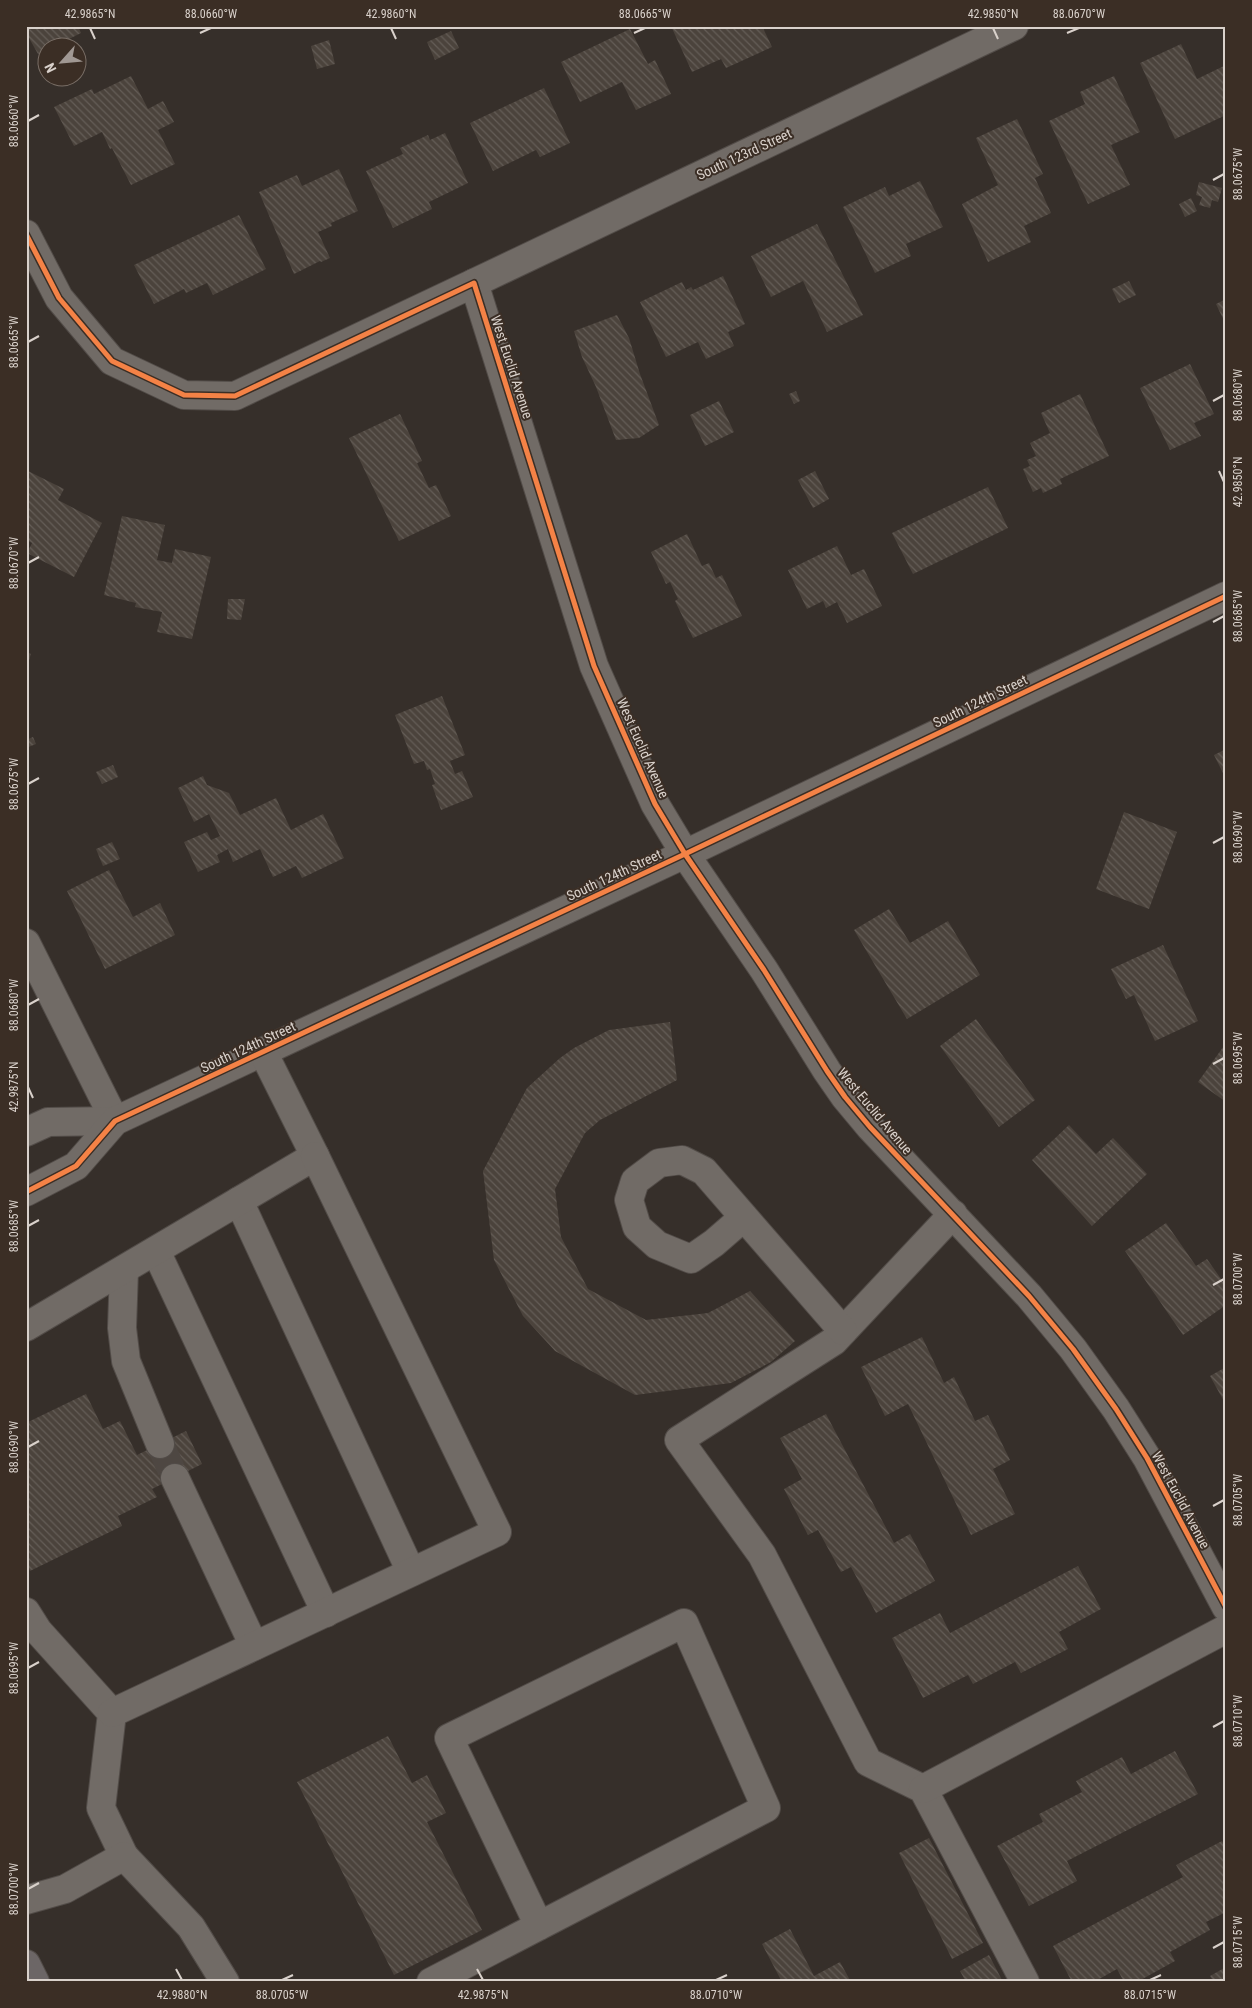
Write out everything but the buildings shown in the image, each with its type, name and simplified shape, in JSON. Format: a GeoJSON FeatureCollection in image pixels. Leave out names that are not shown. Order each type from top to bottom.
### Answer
{"type":"FeatureCollection","features":[{"type":"Feature","properties":{"kind":"main road"},"geometry":{"type":"LineString","coordinates":[[26,1964],[35,1982]]}},
{"type":"Feature","properties":{"kind":"street","name":"South 123rd Street"},"geometry":{"type":"LineString","coordinates":[[474,283],[1014,26]]}},
{"type":"Feature","properties":{"kind":"street"},"geometry":{"type":"LineString","coordinates":[[26,234],[59,298],[112,361],[184,395],[235,396],[474,283]]}},
{"type":"Feature","properties":{"kind":"street","name":"West Euclid Avenue"},"geometry":{"type":"LineString","coordinates":[[474,283],[594,666],[655,804],[685,854],[764,970],[845,1097],[870,1127],[1029,1296],[1072,1349],[1116,1409],[1146,1458],[1226,1607]]}},
{"type":"Feature","properties":{"kind":"street","name":"South 124th Street"},"geometry":{"type":"LineString","coordinates":[[26,1192],[76,1166],[115,1121],[685,854],[1226,596]]}},
{"type":"Feature","properties":{"kind":"street"},"geometry":{"type":"LineString","coordinates":[[26,943],[115,1121]]}},
{"type":"Feature","properties":{"kind":"street"},"geometry":{"type":"LineString","coordinates":[[112,1713],[497,1532],[263,1052]]}},
{"type":"Feature","properties":{"kind":"street","name":"South 124th Street"},"geometry":{"type":"LineString","coordinates":[[26,1132],[48,1122],[115,1121]]}},
{"type":"Feature","properties":{"kind":"street"},"geometry":{"type":"LineString","coordinates":[[26,1326],[315,1156]]}},
{"type":"Feature","properties":{"kind":"street"},"geometry":{"type":"LineString","coordinates":[[240,1201],[412,1572]]}},
{"type":"Feature","properties":{"kind":"street"},"geometry":{"type":"LineString","coordinates":[[953,1214],[834,1341],[679,1440],[762,1556],[868,1762],[923,1789],[1025,1982]]}},
{"type":"Feature","properties":{"kind":"street"},"geometry":{"type":"LineString","coordinates":[[744,1217],[843,1331]]}},
{"type":"Feature","properties":{"kind":"street"},"geometry":{"type":"LineString","coordinates":[[156,1251],[326,1612]]}},
{"type":"Feature","properties":{"kind":"street"},"geometry":{"type":"LineString","coordinates":[[124,1270],[122,1328],[126,1362],[160,1444]]}},
{"type":"Feature","properties":{"kind":"street"},"geometry":{"type":"LineString","coordinates":[[175,1478],[254,1646]]}},
{"type":"Feature","properties":{"kind":"street"},"geometry":{"type":"LineString","coordinates":[[26,1612],[38,1631],[112,1713],[101,1808],[124,1856],[191,1927],[225,1982]]}},
{"type":"Feature","properties":{"kind":"street"},"geometry":{"type":"LineString","coordinates":[[431,1982],[539,1926],[766,1808],[684,1623],[449,1738],[539,1926]]}},
{"type":"Feature","properties":{"kind":"street"},"geometry":{"type":"LineString","coordinates":[[923,1789],[1226,1629]]}},
{"type":"Feature","properties":{"kind":"street"},"geometry":{"type":"LineString","coordinates":[[26,1900],[65,1889],[124,1856]]}},
{"type":"Feature","properties":{"kind":"tunnel"},"geometry":{"type":"LineString","coordinates":[[160,1444],[175,1478]]}},
{"type":"Feature","properties":{"kind":"cycle path"},"geometry":{"type":"LineString","coordinates":[[26,234],[59,298],[112,361],[184,395],[235,396],[474,283],[594,666],[655,804],[685,854],[764,970],[845,1097],[870,1127],[1029,1296],[1073,1349],[1116,1409],[1147,1458],[1226,1607]]}},
{"type":"Feature","properties":{"kind":"cycle path"},"geometry":{"type":"LineString","coordinates":[[26,1192],[76,1166],[115,1121],[685,854],[1226,596]]}}]}
